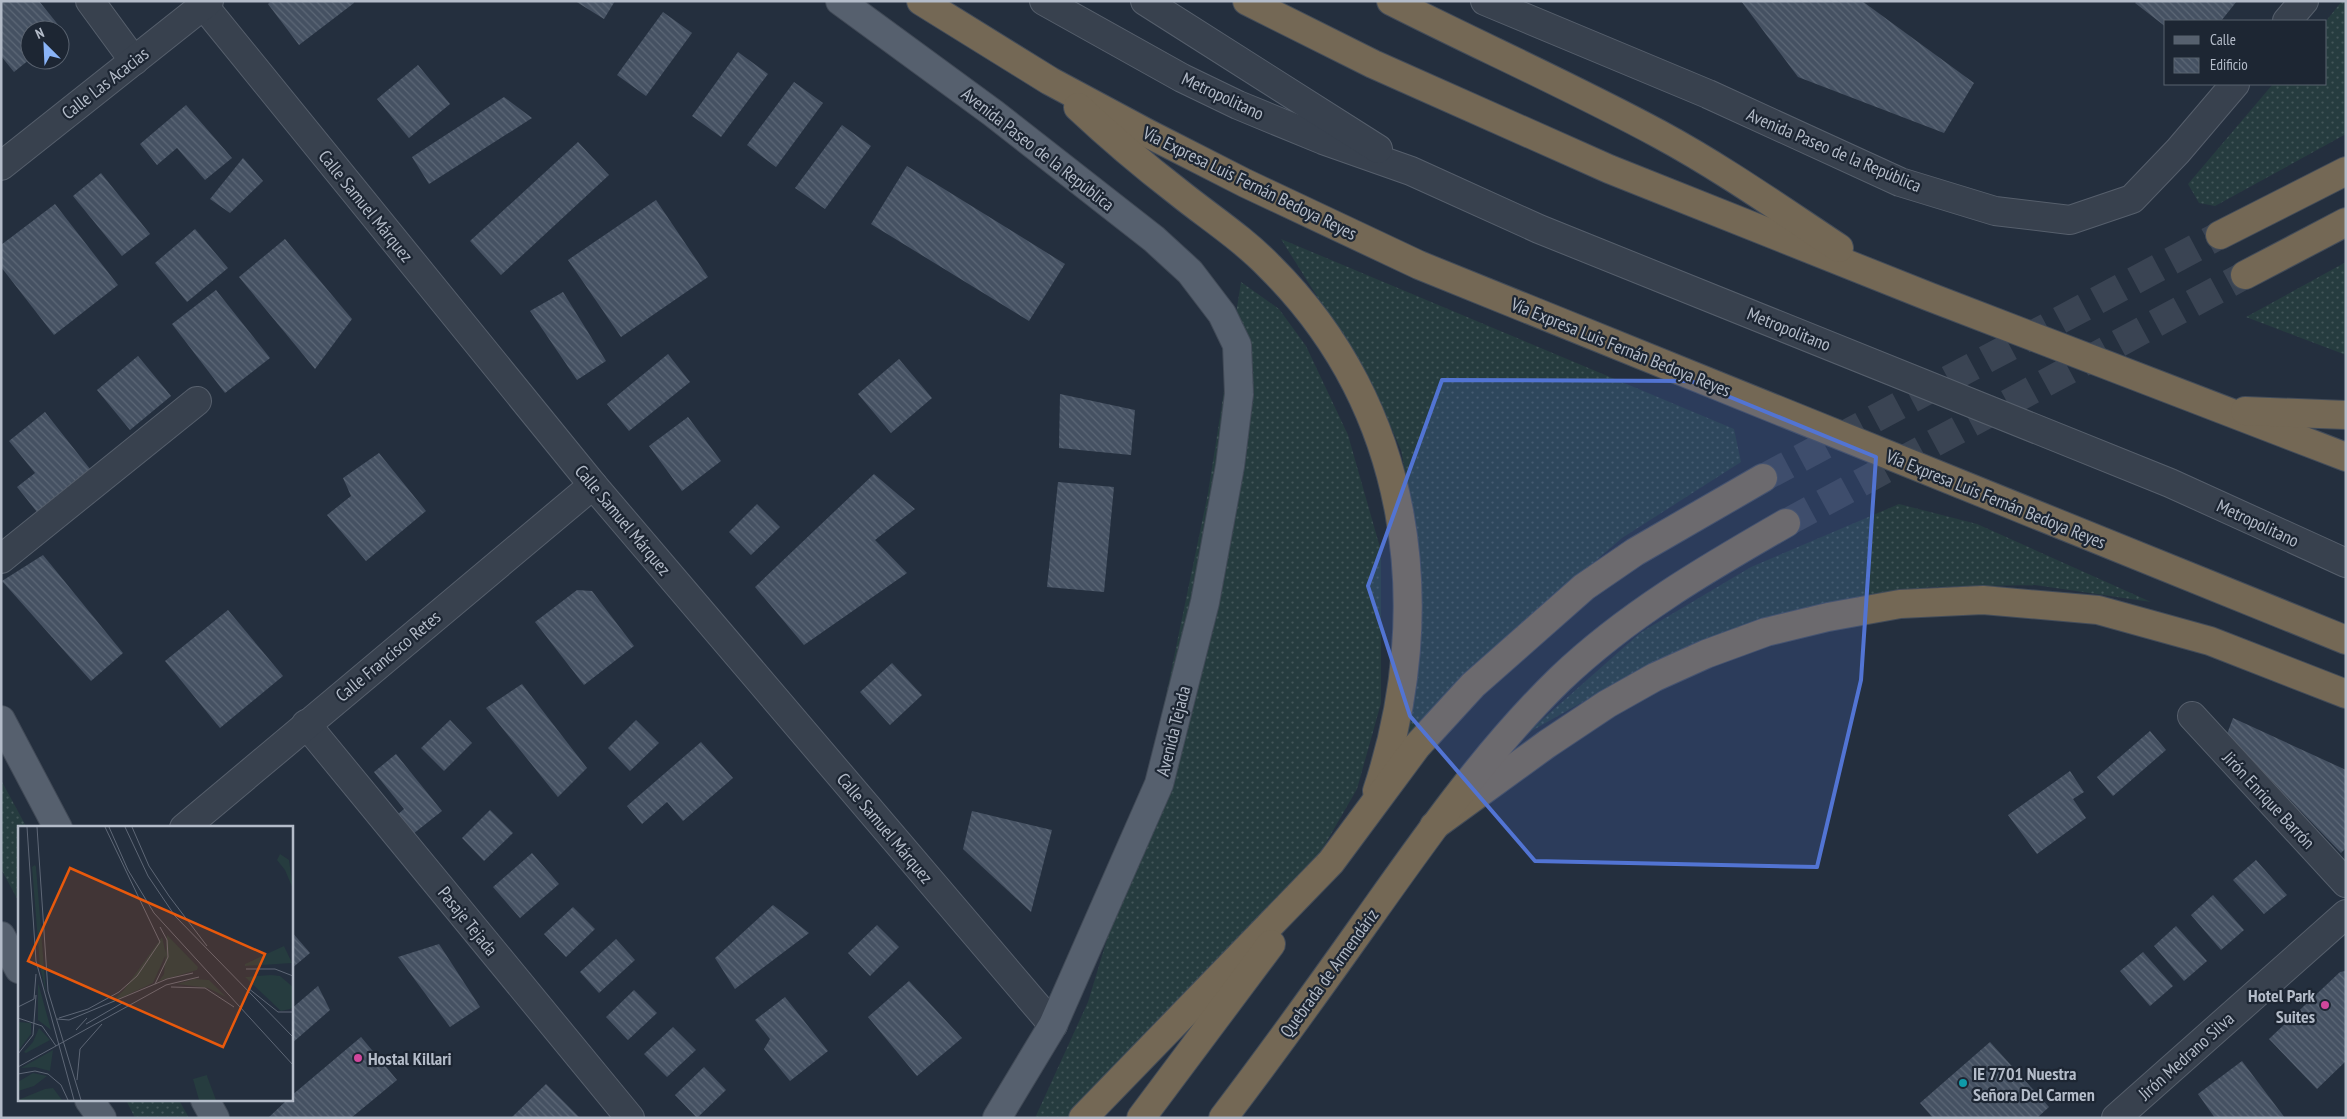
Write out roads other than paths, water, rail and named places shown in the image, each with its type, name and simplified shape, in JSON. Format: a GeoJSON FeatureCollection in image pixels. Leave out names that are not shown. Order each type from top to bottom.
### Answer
{"type":"FeatureCollection","features":[{"type":"Feature","properties":{"kind":"highway","name":"Vía Expresa Luis Fernán Bedoya Reyes"},"geometry":{"type":"LineString","coordinates":[[920,1],[1050,81],[1245,183],[1419,265],[2346,640]]}},
{"type":"Feature","properties":{"kind":"highway"},"geometry":{"type":"LineString","coordinates":[[1247,1],[1373,64],[1609,169],[1888,280],[2346,457]]}},
{"type":"Feature","properties":{"kind":"highway"},"geometry":{"type":"LineString","coordinates":[[1391,1],[1602,104],[1661,135],[1721,170],[1888,280]]}},
{"type":"Feature","properties":{"kind":"highway"},"geometry":{"type":"LineString","coordinates":[[1050,81],[1108,135],[1178,192],[1243,241],[1296,294],[1338,351],[1373,420],[1387,458],[1397,498],[1404,539],[1407,627],[1398,705],[1382,776],[1371,810]]}},
{"type":"Feature","properties":{"kind":"highway"},"geometry":{"type":"LineString","coordinates":[[2220,235],[2346,171]]}},
{"type":"Feature","properties":{"kind":"highway"},"geometry":{"type":"LineString","coordinates":[[2245,276],[2346,222]]}},
{"type":"Feature","properties":{"kind":"highway"},"geometry":{"type":"LineString","coordinates":[[2222,410],[2346,415]]}},
{"type":"Feature","properties":{"kind":"highway"},"geometry":{"type":"LineString","coordinates":[[1141,1118],[1417,746],[1473,685],[1584,587],[1635,552],[1763,478]]}},
{"type":"Feature","properties":{"kind":"highway","name":"Quebrada de Armendáriz"},"geometry":{"type":"LineString","coordinates":[[1223,1118],[1300,1016],[1434,826],[1495,750],[1560,679],[1634,618],[1693,577],[1786,523]]}},
{"type":"Feature","properties":{"kind":"highway"},"geometry":{"type":"LineString","coordinates":[[1434,826],[1547,744],[1607,704],[1655,677],[1706,654],[1766,632],[1828,616],[1900,604],[1983,600],[2098,610],[2210,641],[2346,694]]}},
{"type":"Feature","properties":{"kind":"highway"},"geometry":{"type":"LineString","coordinates":[[1083,1118],[1331,862]]}},
{"type":"Feature","properties":{"kind":"main road","name":"Avenida Paseo de la República"},"geometry":{"type":"LineString","coordinates":[[840,1],[993,113],[1154,239],[1190,272],[1222,314]]}},
{"type":"Feature","properties":{"kind":"main road","name":"Avenida Tejada"},"geometry":{"type":"LineString","coordinates":[[997,1118],[1053,1025],[1160,784],[1205,602],[1230,466],[1239,394],[1236,345],[1222,314]]}},
{"type":"Feature","properties":{"kind":"main road"},"geometry":{"type":"LineString","coordinates":[[1,720],[57,826]]}},
{"type":"Feature","properties":{"kind":"main road"},"geometry":{"type":"LineString","coordinates":[[1,936],[18,967]]}},
{"type":"Feature","properties":{"kind":"main road"},"geometry":{"type":"LineString","coordinates":[[87,1102],[93,1118]]}},
{"type":"Feature","properties":{"kind":"main road"},"geometry":{"type":"LineString","coordinates":[[91,1102],[102,1118]]}},
{"type":"Feature","properties":{"kind":"main road"},"geometry":{"type":"LineString","coordinates":[[207,1102],[215,1118]]}},
{"type":"Feature","properties":{"kind":"street"},"geometry":{"type":"LineString","coordinates":[[90,1],[134,60]]}},
{"type":"Feature","properties":{"kind":"street","name":"Metropolitano"},"geometry":{"type":"LineString","coordinates":[[1044,1],[1182,78],[1238,105],[1323,140],[1411,171],[1539,229],[2170,483],[2346,563]]}},
{"type":"Feature","properties":{"kind":"street","name":"Metropolitano"},"geometry":{"type":"LineString","coordinates":[[1145,1],[1328,116],[1411,171]]}},
{"type":"Feature","properties":{"kind":"street","name":"Avenida Paseo de la República"},"geometry":{"type":"LineString","coordinates":[[1485,1],[1708,94],[1900,182],[1995,211],[2070,220],[2132,199],[2178,151],[2234,85]]}},
{"type":"Feature","properties":{"kind":"street"},"geometry":{"type":"LineString","coordinates":[[2289,20],[2304,1]]}},
{"type":"Feature","properties":{"kind":"street","name":"Calle Las Acacias"},"geometry":{"type":"LineString","coordinates":[[1,166],[207,4]]}},
{"type":"Feature","properties":{"kind":"street","name":"Calle Samuel Márquez"},"geometry":{"type":"LineString","coordinates":[[207,4],[593,485],[1053,1025]]}},
{"type":"Feature","properties":{"kind":"street"},"geometry":{"type":"LineString","coordinates":[[1,559],[197,402]]}},
{"type":"Feature","properties":{"kind":"street","name":"Metropolitano"},"geometry":{"type":"LineString","coordinates":[[2170,483],[2346,544]]}},
{"type":"Feature","properties":{"kind":"street","name":"Calle Francisco Retes"},"geometry":{"type":"LineString","coordinates":[[186,826],[593,485]]}},
{"type":"Feature","properties":{"kind":"street","name":"Jirón Enrique Barrón"},"geometry":{"type":"LineString","coordinates":[[2192,716],[2346,883]]}},
{"type":"Feature","properties":{"kind":"street","name":"Pasaje Tejada"},"geometry":{"type":"LineString","coordinates":[[306,724],[630,1118]]}},
{"type":"Feature","properties":{"kind":"street","name":"Jirón Medrano Silva"},"geometry":{"type":"LineString","coordinates":[[2116,1118],[2346,914]]}},
{"type":"Feature","properties":{"kind":"tunnel"},"geometry":{"type":"LineString","coordinates":[[1763,478],[2220,235]]}},
{"type":"Feature","properties":{"kind":"tunnel"},"geometry":{"type":"LineString","coordinates":[[1786,523],[2245,275]]}},
{"type":"Feature","properties":{"kind":"place","name":"Hotel Park Suites"},"geometry":{"type":"Point","coordinates":[2325,1005]}},
{"type":"Feature","properties":{"kind":"place","name":"Hostal Killari"},"geometry":{"type":"Point","coordinates":[358,1058]}},
{"type":"Feature","properties":{"kind":"place","name":"IE 7701 Nuestra Señora Del Carmen"},"geometry":{"type":"Point","coordinates":[1963,1083]}}]}
